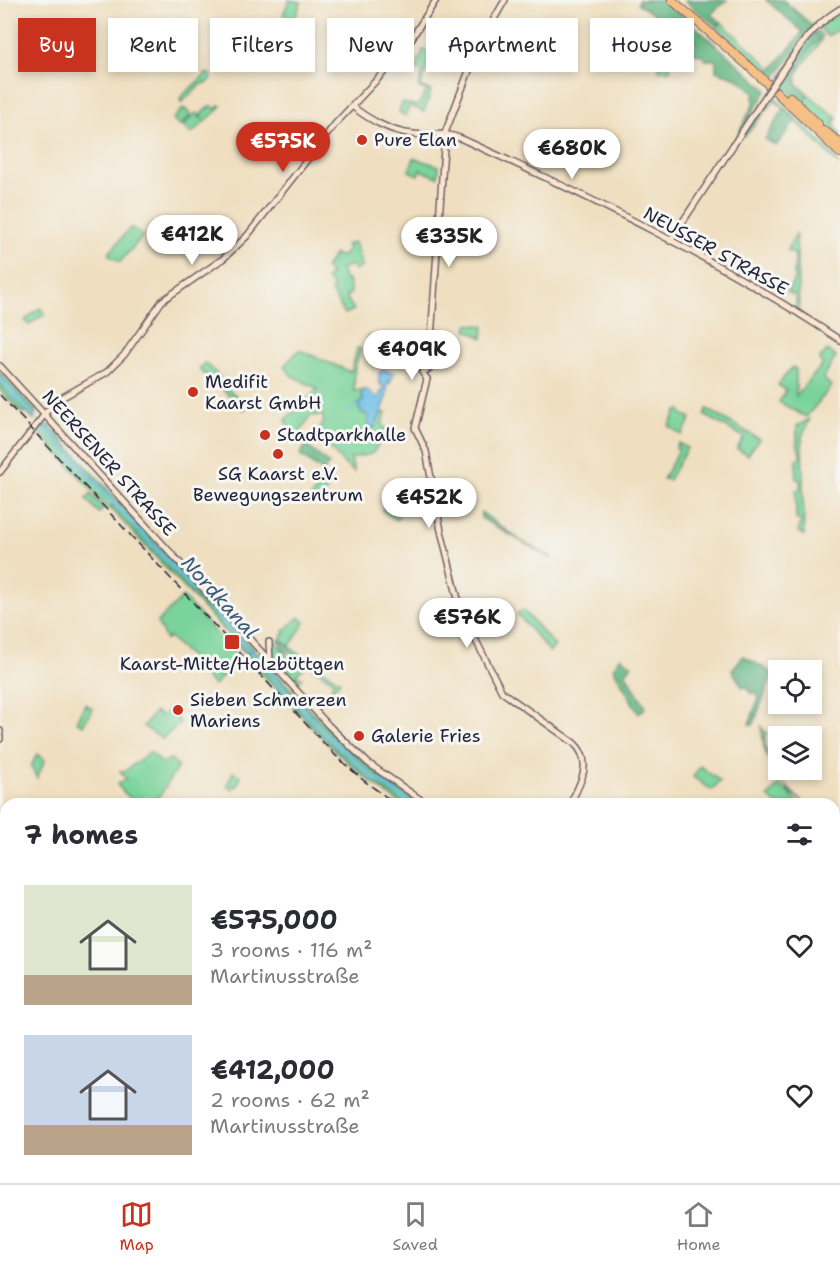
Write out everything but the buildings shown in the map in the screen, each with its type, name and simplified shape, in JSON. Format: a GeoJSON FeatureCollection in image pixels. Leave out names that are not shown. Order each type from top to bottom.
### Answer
{"type":"FeatureCollection","features":[{"type":"Feature","properties":{"kind":"highway"},"geometry":{"type":"LineString","coordinates":[[672,0],[736,54],[840,153]]}},
{"type":"Feature","properties":{"kind":"highway"},"geometry":{"type":"LineString","coordinates":[[680,0],[754,64],[840,144]]}},
{"type":"Feature","properties":{"kind":"highway"},"geometry":{"type":"LineString","coordinates":[[806,121],[840,159]]}},
{"type":"Feature","properties":{"kind":"main road"},"geometry":{"type":"LineString","coordinates":[[0,472],[39,421],[63,396],[110,370],[157,308],[173,292],[221,260],[241,242],[352,106],[403,52],[436,0]]}},
{"type":"Feature","properties":{"kind":"main road"},"geometry":{"type":"LineString","coordinates":[[505,0],[479,45],[445,133],[429,369],[432,374],[427,379],[415,428],[426,451],[441,531],[461,612],[502,692],[574,743],[581,752],[583,777],[573,798]]}},
{"type":"Feature","properties":{"kind":"main road"},"geometry":{"type":"LineString","coordinates":[[670,241],[807,36],[840,9]]}},
{"type":"Feature","properties":{"kind":"main road"},"geometry":{"type":"LineString","coordinates":[[352,106],[378,123],[408,133],[445,133]]}},
{"type":"Feature","properties":{"kind":"main road","name":"NEUSSER STRASSE"},"geometry":{"type":"LineString","coordinates":[[445,133],[508,160],[670,241],[736,276],[840,340]]}},
{"type":"Feature","properties":{"kind":"main road","name":"NEERSENER STRASSE"},"geometry":{"type":"LineString","coordinates":[[0,366],[39,421],[52,423],[271,662],[361,756],[397,785],[418,798]]}},
{"type":"Feature","properties":{"kind":"main road"},"geometry":{"type":"LineString","coordinates":[[269,642],[271,662]]}},
{"type":"Feature","properties":{"kind":"main road"},"geometry":{"type":"LineString","coordinates":[[0,730],[0,739]]}},
{"type":"Feature","properties":{"kind":"green space"},"geometry":{"type":"Polygon","coordinates":[[[289,0],[301,2],[295,18],[283,15],[289,0]]]}},
{"type":"Feature","properties":{"kind":"green space"},"geometry":{"type":"Polygon","coordinates":[[[638,0],[665,0],[685,18],[659,18],[638,4],[638,0]]]}},
{"type":"Feature","properties":{"kind":"green space"},"geometry":{"type":"Polygon","coordinates":[[[684,0],[727,0],[711,14],[721,22],[717,27],[684,0]]]}},
{"type":"Feature","properties":{"kind":"green space"},"geometry":{"type":"Polygon","coordinates":[[[766,0],[783,0],[813,26],[775,78],[769,73],[803,32],[766,0]]]}},
{"type":"Feature","properties":{"kind":"green space"},"geometry":{"type":"Polygon","coordinates":[[[840,11],[840,29],[827,36],[819,27],[840,11]]]}},
{"type":"Feature","properties":{"kind":"green space"},"geometry":{"type":"Polygon","coordinates":[[[721,22],[772,69],[769,73],[717,27],[721,22]]]}},
{"type":"Feature","properties":{"kind":"green space"},"geometry":{"type":"Polygon","coordinates":[[[694,26],[767,90],[735,140],[755,101],[753,99],[755,93],[737,78],[716,71],[716,60],[704,60],[704,56],[694,53],[696,42],[694,41],[694,26]]]}},
{"type":"Feature","properties":{"kind":"green space"},"geometry":{"type":"Polygon","coordinates":[[[817,31],[822,36],[821,41],[798,72],[805,54],[818,41],[808,40],[817,31]]]}},
{"type":"Feature","properties":{"kind":"green space"},"geometry":{"type":"Polygon","coordinates":[[[814,34],[820,38],[800,64],[797,77],[797,84],[808,94],[803,105],[778,82],[801,47],[814,34]]]}},
{"type":"Feature","properties":{"kind":"green space"},"geometry":{"type":"Polygon","coordinates":[[[423,50],[426,51],[426,71],[421,86],[431,91],[424,112],[410,106],[405,116],[399,112],[402,103],[418,105],[427,91],[418,87],[423,72],[416,69],[423,50]]]}},
{"type":"Feature","properties":{"kind":"green space"},"geometry":{"type":"Polygon","coordinates":[[[207,73],[212,76],[208,83],[202,84],[181,103],[180,98],[207,73]]]}},
{"type":"Feature","properties":{"kind":"green space"},"geometry":{"type":"Polygon","coordinates":[[[771,93],[775,100],[745,136],[743,134],[771,93]]]}},
{"type":"Feature","properties":{"kind":"green space"},"geometry":{"type":"Polygon","coordinates":[[[808,94],[837,118],[833,123],[840,135],[840,141],[803,105],[808,94]]]}},
{"type":"Feature","properties":{"kind":"green space"},"geometry":{"type":"Polygon","coordinates":[[[774,96],[831,152],[840,166],[773,98],[774,96]]]}},
{"type":"Feature","properties":{"kind":"green space"},"geometry":{"type":"Polygon","coordinates":[[[211,105],[215,109],[220,105],[221,107],[191,134],[183,125],[196,113],[203,120],[200,115],[211,105]]]}},
{"type":"Feature","properties":{"kind":"green space"},"geometry":{"type":"Polygon","coordinates":[[[184,108],[191,115],[180,126],[173,119],[184,108]]]}},
{"type":"Feature","properties":{"kind":"green space"},"geometry":{"type":"Polygon","coordinates":[[[784,109],[796,120],[776,146],[765,139],[784,109]]]}},
{"type":"Feature","properties":{"kind":"green space"},"geometry":{"type":"Polygon","coordinates":[[[414,158],[439,166],[438,177],[420,170],[418,175],[409,171],[414,158]]]}},
{"type":"Feature","properties":{"kind":"green space"},"geometry":{"type":"Polygon","coordinates":[[[131,227],[143,236],[120,262],[108,254],[131,227]]]}},
{"type":"Feature","properties":{"kind":"green space"},"geometry":{"type":"Polygon","coordinates":[[[796,234],[799,311],[796,308],[796,296],[787,292],[796,277],[794,275],[795,255],[787,250],[796,234]]]}},
{"type":"Feature","properties":{"kind":"green space"},"geometry":{"type":"Polygon","coordinates":[[[355,242],[362,267],[354,270],[352,265],[341,269],[345,281],[348,280],[351,293],[346,297],[354,310],[345,314],[331,291],[334,287],[326,279],[331,274],[325,268],[335,254],[341,257],[348,250],[346,245],[355,242]]]}},
{"type":"Feature","properties":{"kind":"green space"},"geometry":{"type":"Polygon","coordinates":[[[40,308],[45,314],[29,325],[25,320],[40,308]]]}},
{"type":"Feature","properties":{"kind":"green space"},"geometry":{"type":"Polygon","coordinates":[[[468,324],[484,326],[483,338],[467,330],[468,324]]]}},
{"type":"Feature","properties":{"kind":"green space"},"geometry":{"type":"Polygon","coordinates":[[[369,336],[397,341],[393,352],[367,340],[369,336]]]}},
{"type":"Feature","properties":{"kind":"green space"},"geometry":{"type":"Polygon","coordinates":[[[357,348],[361,349],[355,367],[354,391],[361,390],[363,401],[358,404],[361,412],[369,416],[369,425],[375,427],[381,411],[386,413],[382,425],[388,430],[372,454],[351,458],[354,472],[316,435],[324,421],[322,415],[310,416],[299,435],[287,426],[286,419],[318,389],[292,376],[284,366],[299,350],[351,372],[357,348]]]}},
{"type":"Feature","properties":{"kind":"green space"},"geometry":{"type":"Polygon","coordinates":[[[827,350],[836,357],[823,378],[832,386],[806,417],[779,402],[786,390],[778,385],[792,367],[796,369],[796,396],[823,364],[819,360],[827,350]]]}},
{"type":"Feature","properties":{"kind":"green space"},"geometry":{"type":"Polygon","coordinates":[[[205,363],[221,378],[215,384],[199,369],[205,363]]]}},
{"type":"Feature","properties":{"kind":"green space"},"geometry":{"type":"Polygon","coordinates":[[[0,372],[36,411],[34,420],[25,411],[22,414],[0,390],[0,372]]]}},
{"type":"Feature","properties":{"kind":"green space"},"geometry":{"type":"Polygon","coordinates":[[[221,388],[226,388],[249,406],[244,410],[221,388]]]}},
{"type":"Feature","properties":{"kind":"green space"},"geometry":{"type":"Polygon","coordinates":[[[707,409],[759,439],[748,455],[737,449],[744,437],[704,415],[707,409]]]}},
{"type":"Feature","properties":{"kind":"green space"},"geometry":{"type":"Polygon","coordinates":[[[681,410],[682,414],[691,418],[682,435],[669,426],[677,411],[681,410]]]}},
{"type":"Feature","properties":{"kind":"green space"},"geometry":{"type":"Polygon","coordinates":[[[810,419],[802,436],[804,535],[798,532],[801,521],[796,519],[796,490],[800,490],[800,480],[796,479],[797,458],[801,457],[797,443],[797,426],[810,419]]]}},
{"type":"Feature","properties":{"kind":"green space"},"geometry":{"type":"Polygon","coordinates":[[[41,425],[114,504],[109,509],[38,431],[41,425]]]}},
{"type":"Feature","properties":{"kind":"green space"},"geometry":{"type":"Polygon","coordinates":[[[44,425],[49,425],[253,648],[246,654],[110,508],[115,503],[44,425]]]}},
{"type":"Feature","properties":{"kind":"green space"},"geometry":{"type":"Polygon","coordinates":[[[678,443],[687,448],[669,480],[663,479],[679,450],[676,448],[678,443]]]}},
{"type":"Feature","properties":{"kind":"green space"},"geometry":{"type":"Polygon","coordinates":[[[306,445],[329,464],[323,472],[300,455],[306,445]]]}},
{"type":"Feature","properties":{"kind":"green space"},"geometry":{"type":"Polygon","coordinates":[[[321,483],[328,488],[318,502],[311,497],[321,483]]]}},
{"type":"Feature","properties":{"kind":"green space"},"geometry":{"type":"Polygon","coordinates":[[[91,494],[104,508],[99,513],[86,499],[91,494]]]}},
{"type":"Feature","properties":{"kind":"green space"},"geometry":{"type":"Polygon","coordinates":[[[388,501],[402,511],[396,520],[382,510],[388,501]]]}},
{"type":"Feature","properties":{"kind":"green space"},"geometry":{"type":"Polygon","coordinates":[[[481,512],[523,542],[552,557],[551,559],[481,518],[481,512]]]}},
{"type":"Feature","properties":{"kind":"green space"},"geometry":{"type":"Polygon","coordinates":[[[183,597],[238,657],[214,686],[197,669],[201,663],[197,663],[169,637],[166,640],[157,622],[183,597]]]}},
{"type":"Feature","properties":{"kind":"green space"},"geometry":{"type":"Polygon","coordinates":[[[523,610],[555,646],[550,652],[517,614],[523,610]]]}},
{"type":"Feature","properties":{"kind":"green space"},"geometry":{"type":"Polygon","coordinates":[[[299,617],[305,622],[290,646],[280,639],[284,631],[299,617]]]}},
{"type":"Feature","properties":{"kind":"green space"},"geometry":{"type":"Polygon","coordinates":[[[278,640],[340,681],[317,707],[308,697],[320,701],[332,687],[333,681],[282,647],[278,640]]]}},
{"type":"Feature","properties":{"kind":"green space"},"geometry":{"type":"Polygon","coordinates":[[[275,643],[287,653],[286,656],[301,667],[303,664],[307,666],[298,673],[297,676],[302,677],[297,687],[271,655],[275,643]]]}},
{"type":"Feature","properties":{"kind":"green space"},"geometry":{"type":"Polygon","coordinates":[[[254,649],[312,712],[353,752],[413,798],[393,798],[363,776],[330,746],[245,656],[254,649]]]}},
{"type":"Feature","properties":{"kind":"green space"},"geometry":{"type":"Polygon","coordinates":[[[743,656],[768,670],[768,686],[753,725],[749,724],[759,698],[755,691],[751,694],[746,686],[743,688],[732,670],[743,656]]]}},
{"type":"Feature","properties":{"kind":"green space"},"geometry":{"type":"Polygon","coordinates":[[[621,657],[632,665],[625,673],[646,707],[639,714],[613,668],[621,657]]]}},
{"type":"Feature","properties":{"kind":"green space"},"geometry":{"type":"Polygon","coordinates":[[[85,704],[93,709],[83,725],[77,722],[85,704]]]}},
{"type":"Feature","properties":{"kind":"green space"},"geometry":{"type":"Polygon","coordinates":[[[170,708],[180,723],[162,739],[143,726],[155,712],[162,716],[170,708]]]}},
{"type":"Feature","properties":{"kind":"green space"},"geometry":{"type":"Polygon","coordinates":[[[761,727],[766,733],[765,743],[768,757],[765,753],[761,727]]]}},
{"type":"Feature","properties":{"kind":"green space"},"geometry":{"type":"Polygon","coordinates":[[[150,752],[162,763],[171,759],[178,766],[159,798],[130,798],[125,794],[117,784],[126,779],[120,771],[125,771],[150,752]]]}},
{"type":"Feature","properties":{"kind":"green space"},"geometry":{"type":"Polygon","coordinates":[[[37,754],[45,760],[37,778],[31,767],[37,754]]]}},
{"type":"Feature","properties":{"kind":"green space"},"geometry":{"type":"Polygon","coordinates":[[[700,766],[720,781],[712,790],[693,777],[700,766]]]}},
{"type":"Feature","properties":{"kind":"green space"},"geometry":{"type":"Polygon","coordinates":[[[233,772],[241,776],[237,787],[234,785],[232,790],[227,786],[233,772]]]}},
{"type":"Feature","properties":{"kind":"green space"},"geometry":{"type":"Polygon","coordinates":[[[784,783],[799,798],[791,794],[784,783]]]}},
{"type":"Feature","properties":{"kind":"green space"},"geometry":{"type":"Polygon","coordinates":[[[779,784],[793,798],[769,798],[779,784]]]}},
{"type":"Feature","properties":{"kind":"water"},"geometry":{"type":"Polygon","coordinates":[[[383,370],[394,373],[390,383],[388,381],[386,400],[375,427],[372,428],[368,423],[369,416],[361,412],[358,404],[363,401],[361,390],[367,390],[378,398],[384,387],[379,383],[379,373],[383,370]]]}},
{"type":"Feature","properties":{"kind":"waterway","name":"Nordkanal"},"geometry":{"type":"LineString","coordinates":[[0,379],[35,417]]}},
{"type":"Feature","properties":{"kind":"waterway"},"geometry":{"type":"LineString","coordinates":[[348,412],[358,404]]}},
{"type":"Feature","properties":{"kind":"waterway","name":"Nordkanal"},"geometry":{"type":"LineString","coordinates":[[43,425],[329,738],[369,774],[403,798]]}},
{"type":"Feature","properties":{"kind":"railway"},"geometry":{"type":"LineString","coordinates":[[0,395],[335,755],[388,798]]}},
{"type":"Feature","properties":{"kind":"place","name":"Pure Elan"},"geometry":{"type":"Point","coordinates":[362,140]}},
{"type":"Feature","properties":{"kind":"place","name":"Medifit Kaarst GmbH"},"geometry":{"type":"Point","coordinates":[193,392]}},
{"type":"Feature","properties":{"kind":"place","name":"Stadtparkhalle"},"geometry":{"type":"Point","coordinates":[265,435]}},
{"type":"Feature","properties":{"kind":"place","name":"SG Kaarst e.V. Bewegungszentrum"},"geometry":{"type":"Point","coordinates":[278,454]}},
{"type":"Feature","properties":{"kind":"place","name":"Kaarst-Mitte/Holzbüttgen"},"geometry":{"type":"Point","coordinates":[232,642]}},
{"type":"Feature","properties":{"kind":"place","name":"Sieben Schmerzen Mariens"},"geometry":{"type":"Point","coordinates":[178,710]}},
{"type":"Feature","properties":{"kind":"place","name":"Galerie Fries"},"geometry":{"type":"Point","coordinates":[359,736]}}]}
